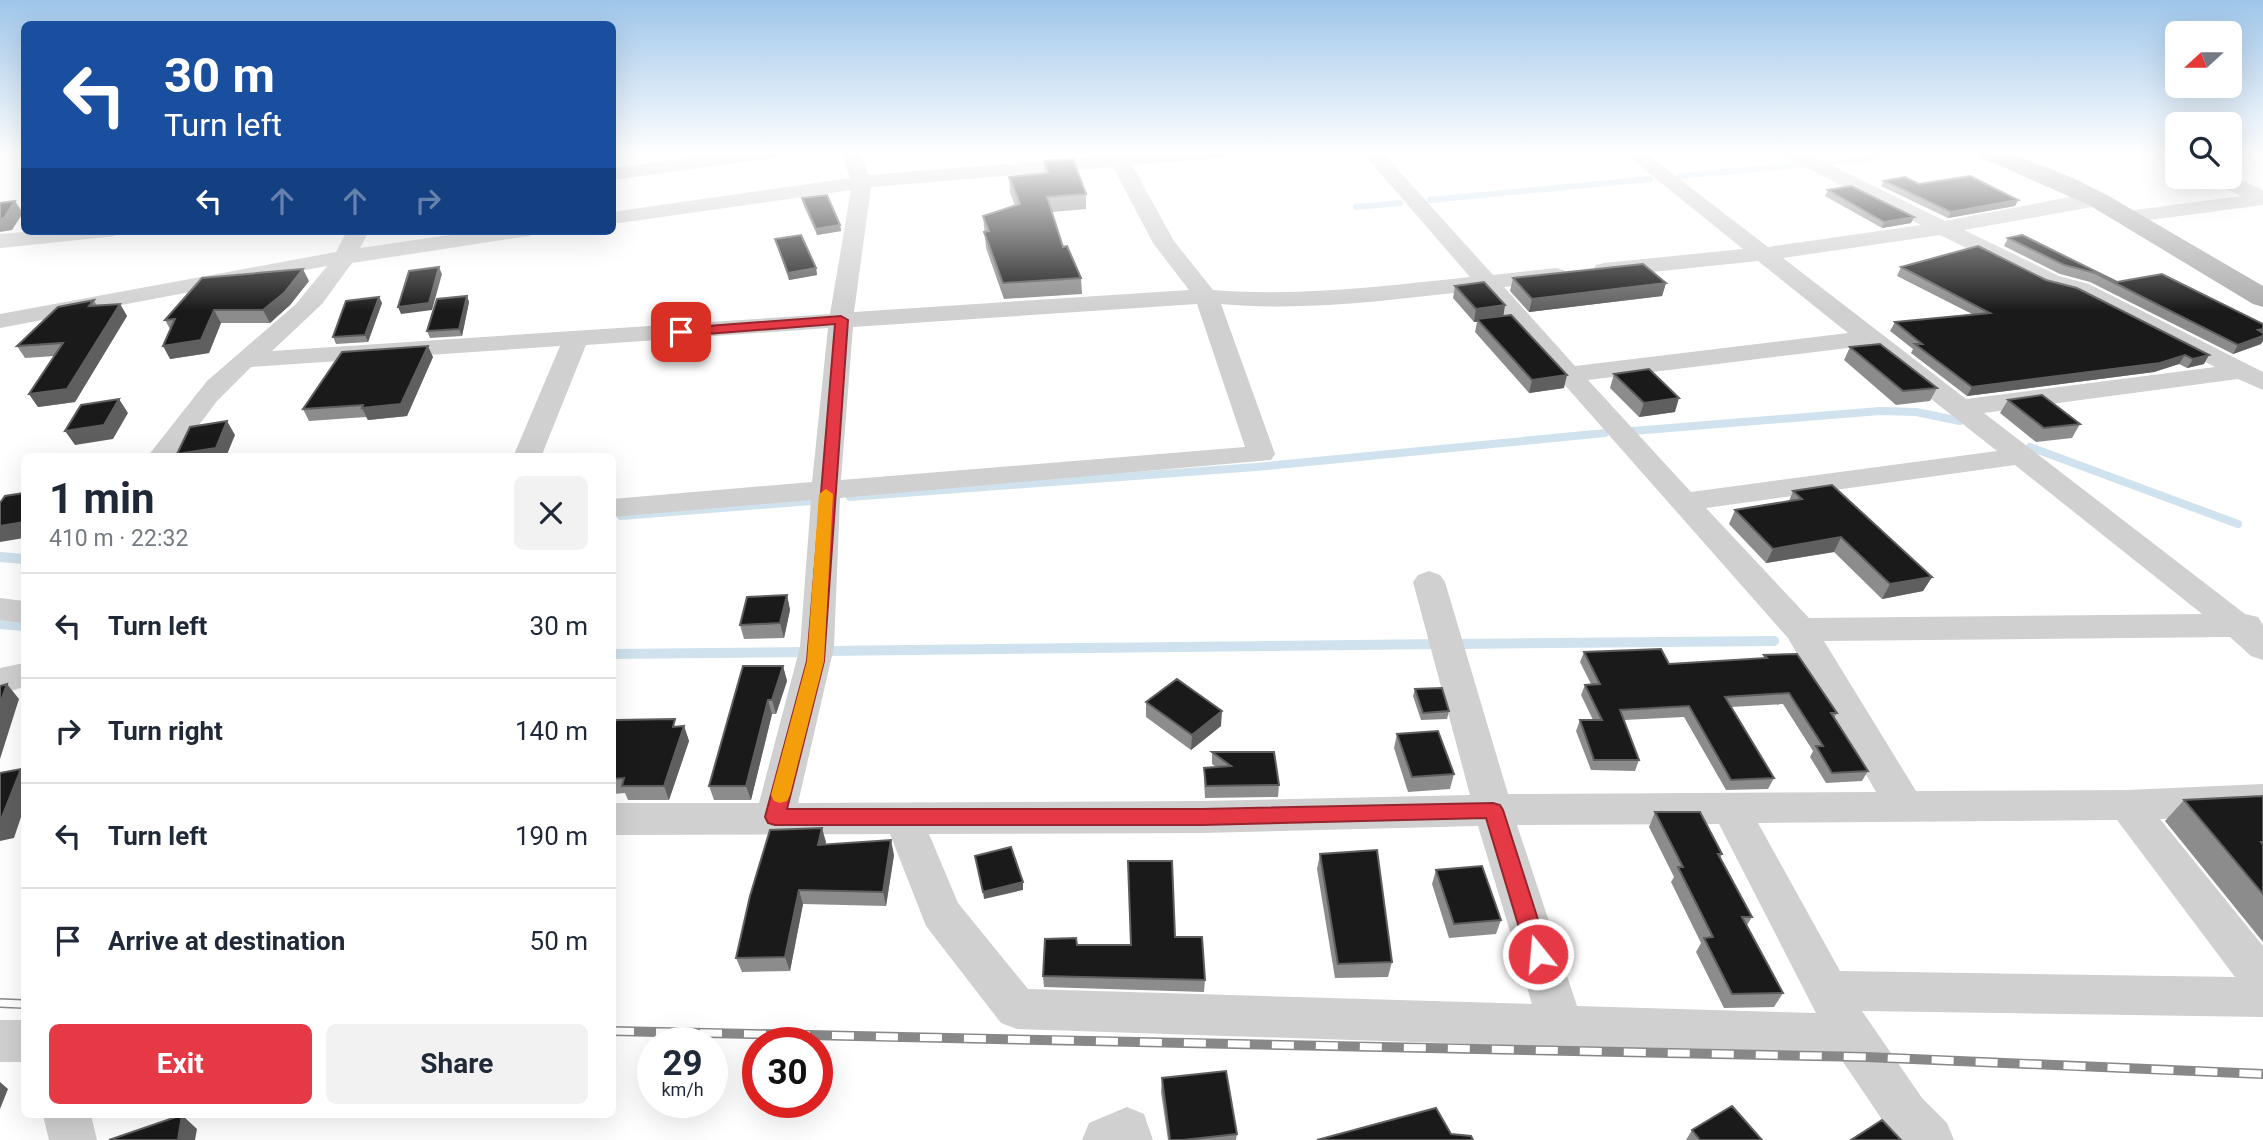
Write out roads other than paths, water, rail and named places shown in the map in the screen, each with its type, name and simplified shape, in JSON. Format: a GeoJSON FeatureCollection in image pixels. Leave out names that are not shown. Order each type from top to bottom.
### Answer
{"type":"FeatureCollection","features":[{"type":"Feature","properties":{"kind":"main road"},"geometry":{"type":"LineString","coordinates":[[2107,205],[2263,298]]}},
{"type":"Feature","properties":{"kind":"street"},"geometry":{"type":"LineString","coordinates":[[616,217],[701,205]]}},
{"type":"Feature","properties":{"kind":"street"},"geometry":{"type":"LineString","coordinates":[[775,817],[816,654],[826,492],[841,320],[858,205]]}},
{"type":"Feature","properties":{"kind":"street"},"geometry":{"type":"LineString","coordinates":[[616,508],[1261,454],[1206,296],[1164,243],[1144,205]]}},
{"type":"Feature","properties":{"kind":"street"},"geometry":{"type":"LineString","coordinates":[[1419,205],[1569,376],[1800,630],[1904,805]]}},
{"type":"Feature","properties":{"kind":"street"},"geometry":{"type":"LineString","coordinates":[[1699,205],[2021,456],[2251,625],[2263,648]]}},
{"type":"Feature","properties":{"kind":"street"},"geometry":{"type":"LineString","coordinates":[[1901,205],[2051,281],[2081,289],[2252,376]]}},
{"type":"Feature","properties":{"kind":"street"},"geometry":{"type":"LineString","coordinates":[[244,360],[1206,296],[1265,301],[1311,300],[1872,241],[2063,205]]}},
{"type":"Feature","properties":{"kind":"street"},"geometry":{"type":"LineString","coordinates":[[2127,217],[2216,205]]}},
{"type":"Feature","properties":{"kind":"street"},"geometry":{"type":"LineString","coordinates":[[0,241],[64,235]]}},
{"type":"Feature","properties":{"kind":"street"},"geometry":{"type":"LineString","coordinates":[[164,453],[192,412],[244,360],[296,317],[326,285],[356,235]]}},
{"type":"Feature","properties":{"kind":"street"},"geometry":{"type":"LineString","coordinates":[[0,321],[237,274],[495,235]]}},
{"type":"Feature","properties":{"kind":"street"},"geometry":{"type":"LineString","coordinates":[[1569,376],[1869,338]]}},
{"type":"Feature","properties":{"kind":"street"},"geometry":{"type":"LineString","coordinates":[[529,453],[575,340]]}},
{"type":"Feature","properties":{"kind":"street"},"geometry":{"type":"LineString","coordinates":[[1959,408],[2165,383],[2252,376]]}},
{"type":"Feature","properties":{"kind":"street"},"geometry":{"type":"LineString","coordinates":[[1683,502],[2021,456]]}},
{"type":"Feature","properties":{"kind":"street"},"geometry":{"type":"LineString","coordinates":[[1429,582],[1493,810],[1561,1026]]}},
{"type":"Feature","properties":{"kind":"street"},"geometry":{"type":"LineString","coordinates":[[0,609],[21,612]]}},
{"type":"Feature","properties":{"kind":"street"},"geometry":{"type":"LineString","coordinates":[[1800,630],[2251,625]]}},
{"type":"Feature","properties":{"kind":"street"},"geometry":{"type":"LineString","coordinates":[[0,681],[21,676]]}},
{"type":"Feature","properties":{"kind":"street"},"geometry":{"type":"LineString","coordinates":[[616,819],[1202,817],[1493,810],[2127,805],[2263,799]]}},
{"type":"Feature","properties":{"kind":"street"},"geometry":{"type":"LineString","coordinates":[[2127,805],[2263,979]]}},
{"type":"Feature","properties":{"kind":"street"},"geometry":{"type":"LineString","coordinates":[[1730,808],[1851,1035],[1905,1115],[1930,1140]]}},
{"type":"Feature","properties":{"kind":"street"},"geometry":{"type":"LineString","coordinates":[[902,816],[941,913],[1017,1009],[1851,1035]]}},
{"type":"Feature","properties":{"kind":"street"},"geometry":{"type":"LineString","coordinates":[[1827,991],[2263,997]]}},
{"type":"Feature","properties":{"kind":"street"},"geometry":{"type":"LineString","coordinates":[[0,1041],[21,1041]]}},
{"type":"Feature","properties":{"kind":"street"},"geometry":{"type":"LineString","coordinates":[[67,1118],[73,1140]]}},
{"type":"Feature","properties":{"kind":"street"},"geometry":{"type":"LineString","coordinates":[[1106,1140],[1127,1131],[1129,1140]]}},
{"type":"Feature","properties":{"kind":"waterway"},"geometry":{"type":"LineString","coordinates":[[1356,207],[1376,205]]}},
{"type":"Feature","properties":{"kind":"waterway"},"geometry":{"type":"LineString","coordinates":[[1633,431],[1880,411],[1916,412],[1960,421]]}},
{"type":"Feature","properties":{"kind":"waterway"},"geometry":{"type":"LineString","coordinates":[[850,497],[1256,467],[1605,433]]}},
{"type":"Feature","properties":{"kind":"waterway"},"geometry":{"type":"LineString","coordinates":[[2030,447],[2238,524]]}},
{"type":"Feature","properties":{"kind":"waterway"},"geometry":{"type":"LineString","coordinates":[[621,516],[812,501]]}},
{"type":"Feature","properties":{"kind":"waterway"},"geometry":{"type":"LineString","coordinates":[[0,557],[21,559]]}},
{"type":"Feature","properties":{"kind":"waterway"},"geometry":{"type":"LineString","coordinates":[[0,624],[21,626]]}},
{"type":"Feature","properties":{"kind":"waterway"},"geometry":{"type":"LineString","coordinates":[[1454,644],[1774,641]]}},
{"type":"Feature","properties":{"kind":"waterway"},"geometry":{"type":"LineString","coordinates":[[824,651],[1440,644]]}},
{"type":"Feature","properties":{"kind":"waterway"},"geometry":{"type":"LineString","coordinates":[[616,654],[810,652]]}},
{"type":"Feature","properties":{"kind":"railway"},"geometry":{"type":"LineString","coordinates":[[0,1003],[21,1004]]}},
{"type":"Feature","properties":{"kind":"railway"},"geometry":{"type":"LineString","coordinates":[[616,1031],[1866,1057],[2263,1074]]}}]}
